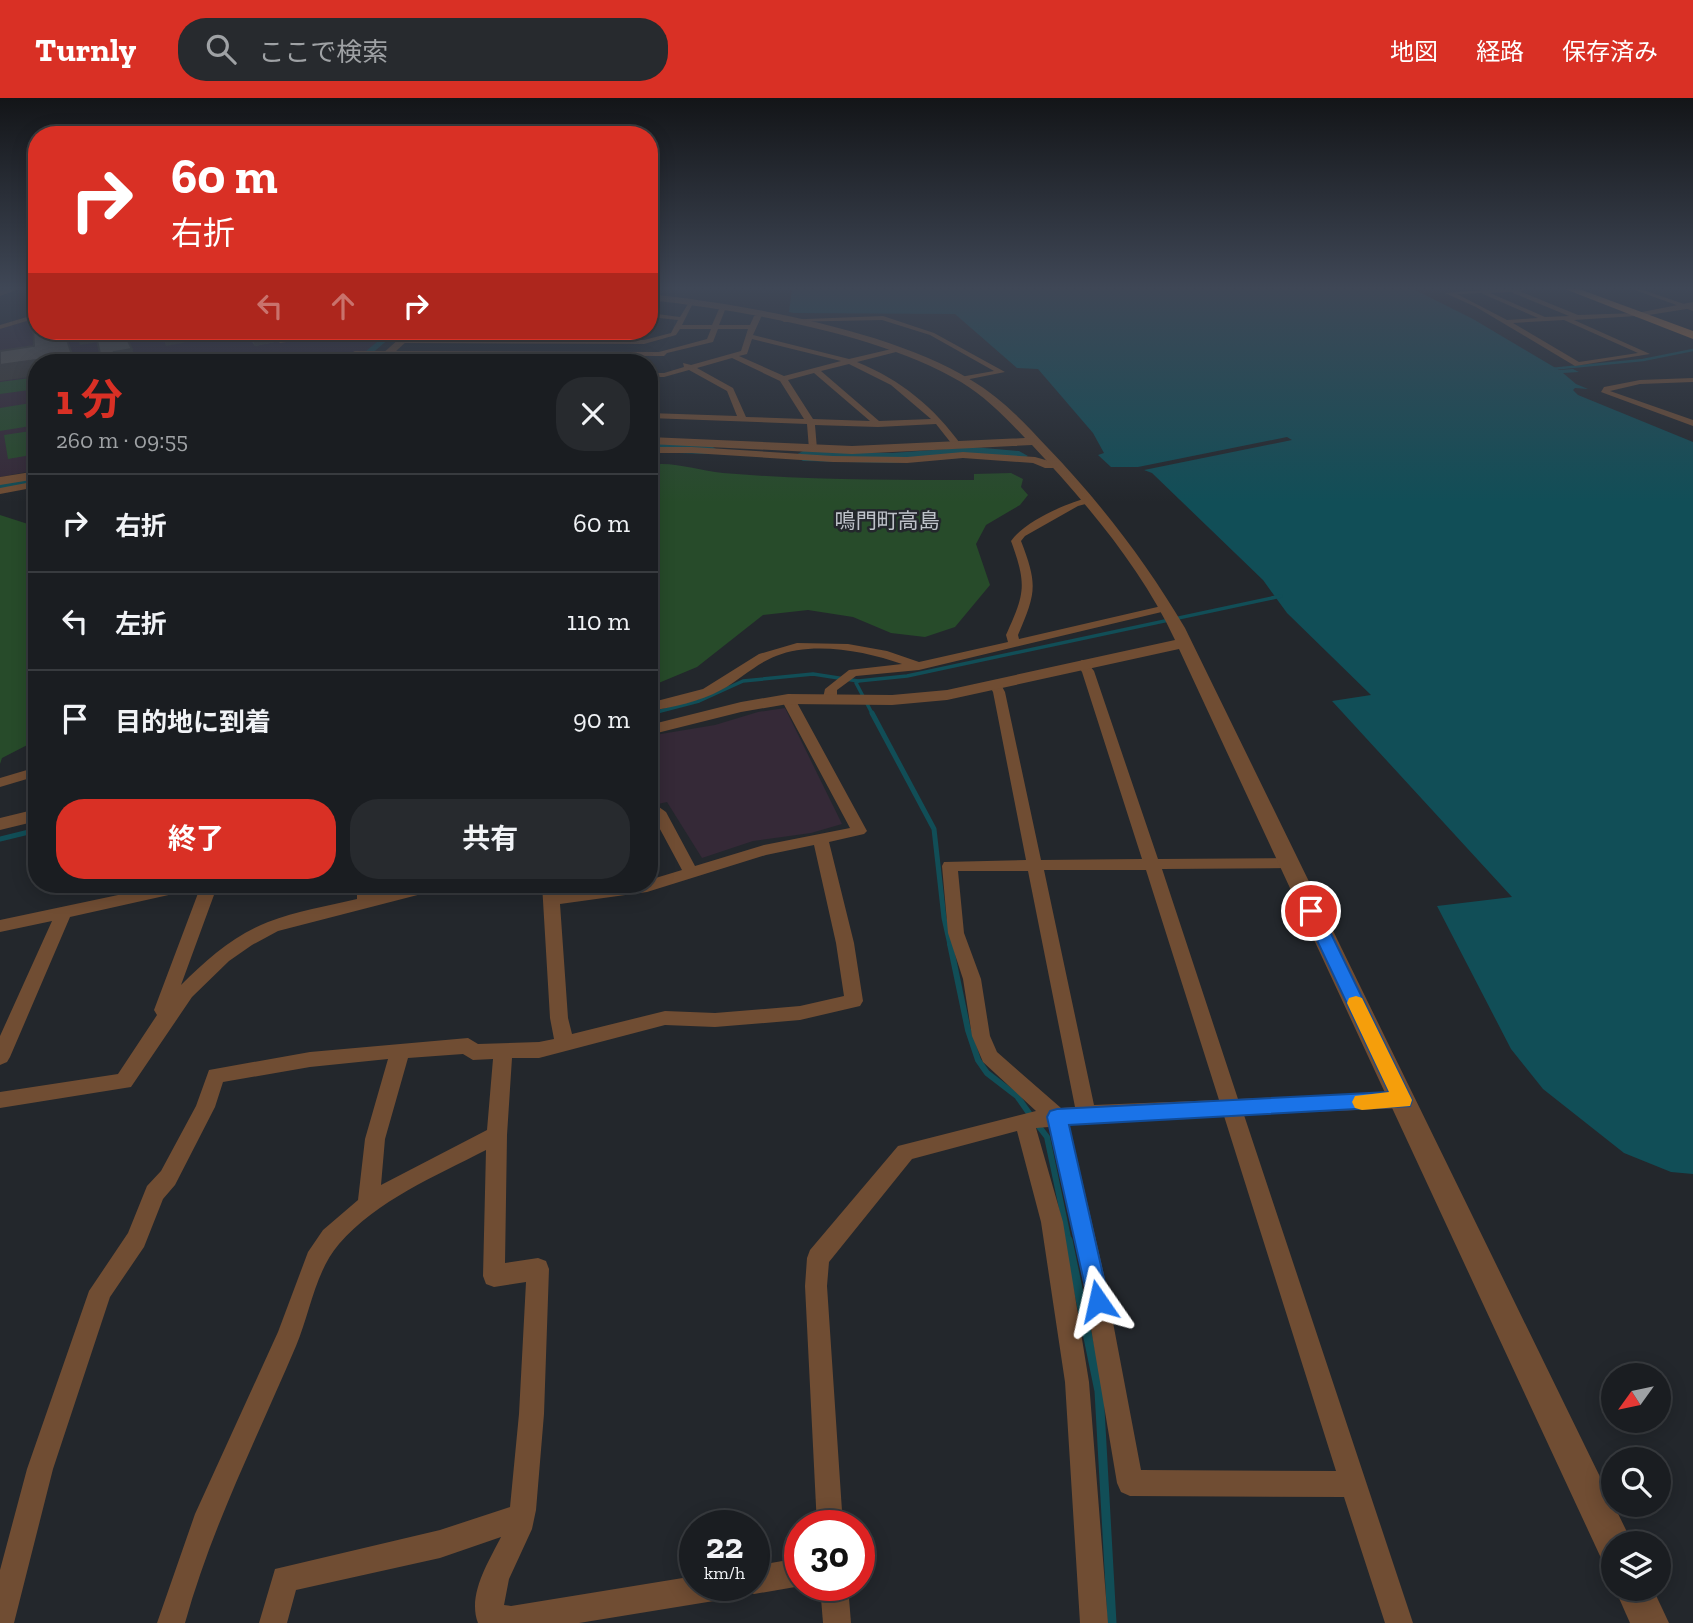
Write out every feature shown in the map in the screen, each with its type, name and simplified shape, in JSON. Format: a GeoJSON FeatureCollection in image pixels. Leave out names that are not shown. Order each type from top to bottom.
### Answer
{"type":"FeatureCollection","features":[{"type":"Feature","properties":{"kind":"street"},"geometry":{"type":"LineString","coordinates":[[676,360],[730,390],[742,418]]}},
{"type":"Feature","properties":{"kind":"street"},"geometry":{"type":"LineString","coordinates":[[658,376],[719,360]]}},
{"type":"Feature","properties":{"kind":"street"},"geometry":{"type":"LineString","coordinates":[[743,360],[783,379],[811,423],[814,449]]}},
{"type":"Feature","properties":{"kind":"street"},"geometry":{"type":"LineString","coordinates":[[839,360],[900,387],[938,421],[958,446]]}},
{"type":"Feature","properties":{"kind":"street"},"geometry":{"type":"LineString","coordinates":[[783,379],[858,360]]}},
{"type":"Feature","properties":{"kind":"street"},"geometry":{"type":"LineString","coordinates":[[922,360],[963,379],[1002,408],[1090,500],[1121,539],[1167,610],[1607,1531]]}},
{"type":"Feature","properties":{"kind":"street"},"geometry":{"type":"LineString","coordinates":[[963,379],[1001,372],[980,360]]}},
{"type":"Feature","properties":{"kind":"street"},"geometry":{"type":"LineString","coordinates":[[1571,360],[1578,364],[1604,360]]}},
{"type":"Feature","properties":{"kind":"street"},"geometry":{"type":"LineString","coordinates":[[816,371],[878,424]]}},
{"type":"Feature","properties":{"kind":"street"},"geometry":{"type":"LineString","coordinates":[[1693,380],[1640,382],[1606,389],[1605,392],[1693,423]]}},
{"type":"Feature","properties":{"kind":"street"},"geometry":{"type":"LineString","coordinates":[[658,415],[811,423],[938,421]]}},
{"type":"Feature","properties":{"kind":"street"},"geometry":{"type":"LineString","coordinates":[[658,440],[814,449],[893,450],[1034,441]]}},
{"type":"Feature","properties":{"kind":"street"},"geometry":{"type":"LineString","coordinates":[[658,450],[833,460],[907,460],[963,455],[1012,458],[1030,462],[1035,460],[1045,465],[1054,461]]}},
{"type":"Feature","properties":{"kind":"street"},"geometry":{"type":"LineString","coordinates":[[0,481],[28,476]]}},
{"type":"Feature","properties":{"kind":"street"},"geometry":{"type":"LineString","coordinates":[[0,491],[28,486]]}},
{"type":"Feature","properties":{"kind":"street"},"geometry":{"type":"LineString","coordinates":[[1014,643],[1012,635],[1031,591],[1028,572],[1016,541],[1021,534],[1075,504],[1090,500]]}},
{"type":"Feature","properties":{"kind":"street"},"geometry":{"type":"LineString","coordinates":[[830,698],[831,689],[853,673],[919,666],[1167,610]]}},
{"type":"Feature","properties":{"kind":"street"},"geometry":{"type":"LineString","coordinates":[[658,728],[741,707],[788,699],[873,701],[937,696],[1082,664],[1180,636]]}},
{"type":"Feature","properties":{"kind":"street"},"geometry":{"type":"LineString","coordinates":[[658,705],[678,702],[708,691],[780,650],[816,646],[838,648],[868,652],[919,666]]}},
{"type":"Feature","properties":{"kind":"street"},"geometry":{"type":"LineString","coordinates":[[1082,664],[1088,671],[1399,1623]]}},
{"type":"Feature","properties":{"kind":"street"},"geometry":{"type":"LineString","coordinates":[[994,684],[999,692],[1037,865],[1086,1114]]}},
{"type":"Feature","properties":{"kind":"street"},"geometry":{"type":"LineString","coordinates":[[658,883],[764,850],[859,831],[788,699]]}},
{"type":"Feature","properties":{"kind":"street"},"geometry":{"type":"LineString","coordinates":[[0,783],[28,774]]}},
{"type":"Feature","properties":{"kind":"street"},"geometry":{"type":"LineString","coordinates":[[658,812],[692,874]]}},
{"type":"Feature","properties":{"kind":"street"},"geometry":{"type":"LineString","coordinates":[[0,824],[28,817]]}},
{"type":"Feature","properties":{"kind":"street"},"geometry":{"type":"LineString","coordinates":[[0,1623],[40,1469],[100,1290],[136,1240],[155,1193],[168,1178],[205,1107],[216,1076],[303,1060],[400,1051],[468,1046],[472,1052],[539,1050],[665,1018],[715,1020],[800,1013],[854,1001],[845,943],[821,840]]}},
{"type":"Feature","properties":{"kind":"street"},"geometry":{"type":"LineString","coordinates":[[1289,863],[950,866],[956,933],[972,979],[981,1036],[990,1057],[1057,1117],[1093,1275],[1130,1483],[1353,1484]]}},
{"type":"Feature","properties":{"kind":"street"},"geometry":{"type":"LineString","coordinates":[[0,926],[155,893]]}},
{"type":"Feature","properties":{"kind":"street"},"geometry":{"type":"LineString","coordinates":[[154,1035],[207,893]]}},
{"type":"Feature","properties":{"kind":"street"},"geometry":{"type":"LineString","coordinates":[[365,893],[365,902]]}},
{"type":"Feature","properties":{"kind":"street"},"geometry":{"type":"LineString","coordinates":[[0,1100],[124,1081],[181,994],[204,970],[252,935],[272,926],[401,893]]}},
{"type":"Feature","properties":{"kind":"street"},"geometry":{"type":"LineString","coordinates":[[550,893],[559,1018],[564,1042]]}},
{"type":"Feature","properties":{"kind":"street"},"geometry":{"type":"LineString","coordinates":[[0,1057],[63,914]]}},
{"type":"Feature","properties":{"kind":"street"},"geometry":{"type":"LineString","coordinates":[[368,1206],[375,1139],[400,1051]]}},
{"type":"Feature","properties":{"kind":"street"},"geometry":{"type":"LineString","coordinates":[[503,1051],[497,1135],[494,1276],[538,1269],[529,1439],[521,1517],[511,1547],[493,1580],[488,1603],[490,1617],[510,1622],[679,1593]]}},
{"type":"Feature","properties":{"kind":"street"},"geometry":{"type":"LineString","coordinates":[[829,1510],[816,1286],[818,1258],[905,1152],[1024,1121],[1057,1117],[1402,1100]]}},
{"type":"Feature","properties":{"kind":"street"},"geometry":{"type":"LineString","coordinates":[[1024,1121],[1052,1222],[1077,1382],[1094,1623]]}},
{"type":"Feature","properties":{"kind":"street"},"geometry":{"type":"LineString","coordinates":[[172,1623],[183,1578],[193,1552],[288,1336],[315,1265],[330,1237],[368,1206],[424,1172],[497,1135]]}},
{"type":"Feature","properties":{"kind":"street"},"geometry":{"type":"LineString","coordinates":[[272,1623],[285,1579],[439,1544],[521,1517]]}},
{"type":"Feature","properties":{"kind":"street"},"geometry":{"type":"LineString","coordinates":[[835,1601],[837,1623]]}},
{"type":"Feature","properties":{"kind":"street"},"geometry":{"type":"LineString","coordinates":[[1640,1601],[1650,1623]]}},
{"type":"Feature","properties":{"kind":"shaded area"},"geometry":{"type":"Polygon","coordinates":[[[0,360],[28,360],[28,472],[0,477],[0,360]]]}},
{"type":"Feature","properties":{"kind":"shaded area"},"geometry":{"type":"Polygon","coordinates":[[[785,708],[842,824],[811,833],[753,841],[702,858],[667,802],[658,804],[658,734],[715,725],[758,712],[785,708]]]}},
{"type":"Feature","properties":{"kind":"green space"},"geometry":{"type":"Polygon","coordinates":[[[28,378],[28,390],[0,394],[0,382],[28,378]]]}},
{"type":"Feature","properties":{"kind":"green space"},"geometry":{"type":"Polygon","coordinates":[[[28,403],[28,426],[0,431],[0,408],[28,403]]]}},
{"type":"Feature","properties":{"kind":"green space"},"geometry":{"type":"Polygon","coordinates":[[[28,431],[28,456],[8,459],[4,435],[28,431]]]}},
{"type":"Feature","properties":{"kind":"green space"},"geometry":{"type":"Polygon","coordinates":[[[658,465],[714,472],[849,479],[974,480],[974,474],[1011,473],[1023,479],[1021,487],[1028,495],[1020,505],[986,525],[976,544],[990,585],[955,627],[925,637],[891,633],[853,617],[808,610],[763,615],[697,667],[658,683],[658,465]]]}},
{"type":"Feature","properties":{"kind":"green space"},"geometry":{"type":"Polygon","coordinates":[[[0,515],[28,524],[28,745],[2,758],[0,764],[0,515]]]}},
{"type":"Feature","properties":{"kind":"water"},"geometry":{"type":"Polygon","coordinates":[[[1008,360],[1542,360],[1559,370],[1573,369],[1579,372],[1563,373],[1576,384],[1588,389],[1575,388],[1573,390],[1578,395],[1693,442],[1693,1174],[1671,1172],[1624,1153],[1543,1089],[1511,1049],[1437,906],[1512,897],[1332,701],[1371,695],[1287,613],[1263,580],[1152,473],[1144,470],[1292,440],[1287,437],[1138,467],[1111,467],[1098,455],[1104,453],[1093,433],[1038,369],[1017,368],[1008,360]]]}},
{"type":"Feature","properties":{"kind":"building"},"geometry":{"type":"Polygon","coordinates":[[[0,360],[28,360],[28,361],[0,365],[0,360]]]}},
{"type":"Feature","properties":{"kind":"waterway"},"geometry":{"type":"LineString","coordinates":[[1551,369],[1641,360]]}},
{"type":"Feature","properties":{"kind":"waterway"},"geometry":{"type":"LineString","coordinates":[[658,447],[708,449]]}},
{"type":"Feature","properties":{"kind":"waterway"},"geometry":{"type":"LineString","coordinates":[[803,456],[892,458],[973,452],[1019,456]]}},
{"type":"Feature","properties":{"kind":"waterway"},"geometry":{"type":"LineString","coordinates":[[0,488],[28,483]]}},
{"type":"Feature","properties":{"kind":"waterway"},"geometry":{"type":"LineString","coordinates":[[858,681],[907,676],[1281,596]]}},
{"type":"Feature","properties":{"kind":"waterway"},"geometry":{"type":"LineString","coordinates":[[658,712],[699,701],[743,681],[813,674],[858,681]]}},
{"type":"Feature","properties":{"kind":"waterway"},"geometry":{"type":"LineString","coordinates":[[858,681],[856,683],[873,715]]}},
{"type":"Feature","properties":{"kind":"waterway"},"geometry":{"type":"LineString","coordinates":[[872,713],[934,829],[944,918],[950,945]]}},
{"type":"Feature","properties":{"kind":"waterway"},"geometry":{"type":"LineString","coordinates":[[0,839],[28,832]]}},
{"type":"Feature","properties":{"kind":"waterway"},"geometry":{"type":"LineString","coordinates":[[950,944],[968,1030],[978,1060],[987,1073],[1017,1096],[1031,1116]]}},
{"type":"Feature","properties":{"kind":"waterway"},"geometry":{"type":"LineString","coordinates":[[1037,1124],[1047,1137],[1069,1242]]}},
{"type":"Feature","properties":{"kind":"waterway"},"geometry":{"type":"LineString","coordinates":[[1068,1240],[1099,1391],[1112,1623]]}},
{"type":"Feature","properties":{"kind":"slow traffic"},"geometry":{"type":"LineString","coordinates":[[1356,1003],[1402,1100],[1362,1102]]}},
{"type":"Feature","properties":{"kind":"district","name":"鳴門町高島"},"geometry":{"type":"Point","coordinates":[887,521]}},
{"type":"Feature","properties":{"kind":"route"},"geometry":{"type":"LineString","coordinates":[[1098,1301],[1057,1117],[1402,1100],[1311,911]]}}]}
